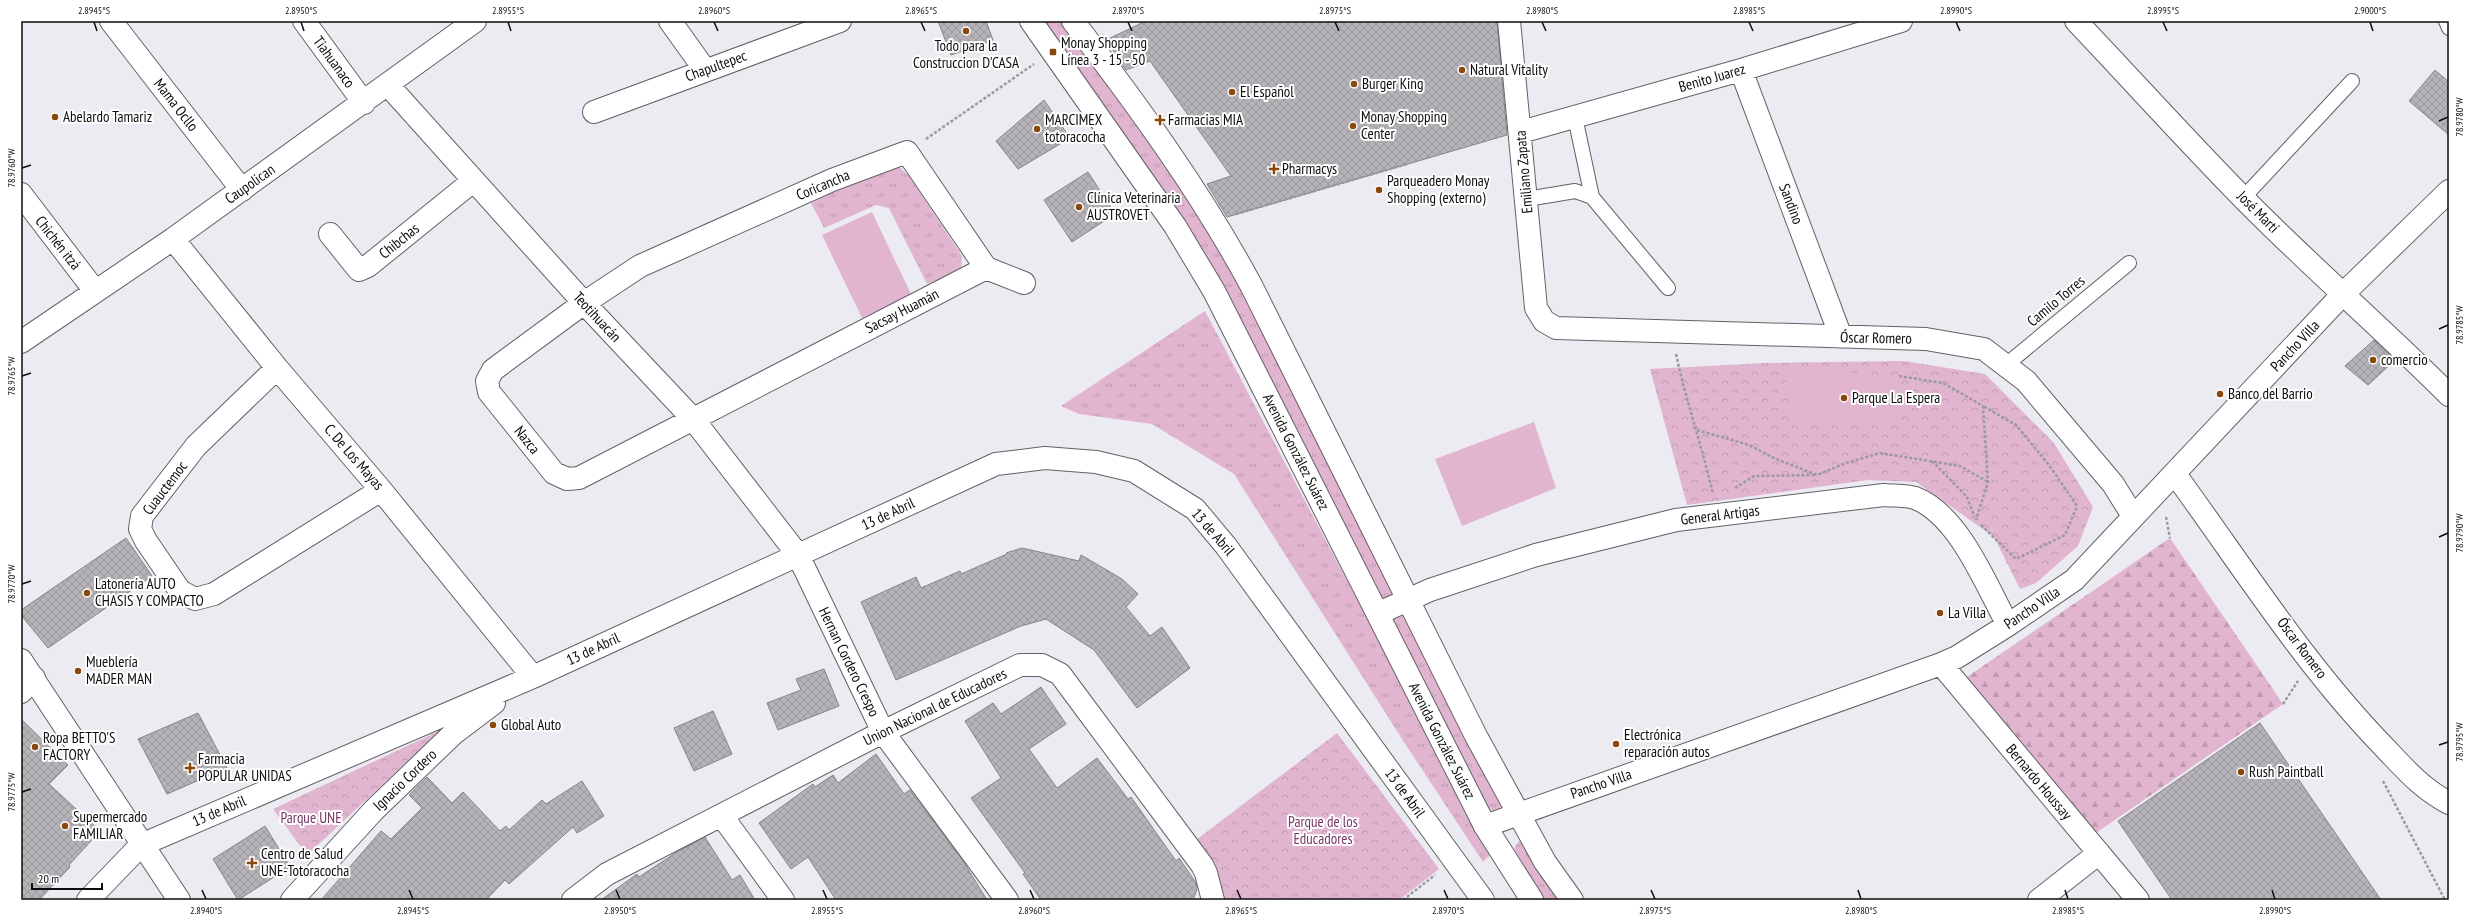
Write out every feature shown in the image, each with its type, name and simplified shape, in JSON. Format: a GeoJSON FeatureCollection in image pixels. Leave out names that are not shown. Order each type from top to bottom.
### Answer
{"type":"FeatureCollection","features":[{"type":"Feature","properties":{"kind":"street","name":"Mama Ocllo"},"geometry":{"type":"LineString","coordinates":[[111,21],[242,190]]}},
{"type":"Feature","properties":{"kind":"street","name":"Tiahuanaco"},"geometry":{"type":"LineString","coordinates":[[304,21],[364,103]]}},
{"type":"Feature","properties":{"kind":"street","name":"Caupolican"},"geometry":{"type":"LineString","coordinates":[[21,342],[173,239],[388,86],[475,21]]}},
{"type":"Feature","properties":{"kind":"street"},"geometry":{"type":"LineString","coordinates":[[670,21],[705,70]]}},
{"type":"Feature","properties":{"kind":"street","name":"Chapultepec"},"geometry":{"type":"LineString","coordinates":[[594,112],[840,21]]}},
{"type":"Feature","properties":{"kind":"street","name":"Avenida González Suárez"},"geometry":{"type":"LineString","coordinates":[[1031,21],[1175,226],[1214,291],[1379,613],[1485,826],[1532,900]]}},
{"type":"Feature","properties":{"kind":"street"},"geometry":{"type":"LineString","coordinates":[[1073,21],[1145,116],[1215,220],[1252,287],[1408,600],[1517,814],[1545,862],[1572,900]]}},
{"type":"Feature","properties":{"kind":"street","name":"Emiliano Zapata"},"geometry":{"type":"LineString","coordinates":[[1509,21],[1521,132],[1536,308],[1544,321]]}},
{"type":"Feature","properties":{"kind":"street","name":"Benito Juarez"},"geometry":{"type":"LineString","coordinates":[[1521,132],[1741,70],[1901,21]]}},
{"type":"Feature","properties":{"kind":"street","name":"José Martí"},"geometry":{"type":"LineString","coordinates":[[2076,21],[2244,198],[2342,295],[2382,330],[2449,395]]}},
{"type":"Feature","properties":{"kind":"street","name":"Sandino"},"geometry":{"type":"LineString","coordinates":[[1741,70],[1841,337]]}},
{"type":"Feature","properties":{"kind":"street","name":"Teotihuacán"},"geometry":{"type":"LineString","coordinates":[[388,86],[584,303],[693,418],[798,555]]}},
{"type":"Feature","properties":{"kind":"street"},"geometry":{"type":"LineString","coordinates":[[907,152],[986,268],[1024,283]]}},
{"type":"Feature","properties":{"kind":"street","name":"Coricancha"},"geometry":{"type":"LineString","coordinates":[[584,303],[640,266],[832,180],[907,152]]}},
{"type":"Feature","properties":{"kind":"street","name":"Chibchas"},"geometry":{"type":"LineString","coordinates":[[330,234],[359,270],[368,266],[472,180]]}},
{"type":"Feature","properties":{"kind":"street","name":"Pancho Villa"},"geometry":{"type":"LineString","coordinates":[[1485,826],[1941,664],[1957,657],[2008,625],[2074,580],[2342,295],[2449,190]]}},
{"type":"Feature","properties":{"kind":"street","name":"Chichén itzá"},"geometry":{"type":"LineString","coordinates":[[21,194],[95,291]]}},
{"type":"Feature","properties":{"kind":"street","name":"C. De Los Mayas"},"geometry":{"type":"LineString","coordinates":[[173,239],[276,368],[381,490],[533,677]]}},
{"type":"Feature","properties":{"kind":"street","name":"Sacsay Huamán"},"geometry":{"type":"LineString","coordinates":[[693,418],[986,268]]}},
{"type":"Feature","properties":{"kind":"street","name":"Nazca"},"geometry":{"type":"LineString","coordinates":[[584,303],[493,370],[487,381],[489,392],[554,472],[567,479],[579,478],[693,418]]}},
{"type":"Feature","properties":{"kind":"street","name":"Óscar Romero"},"geometry":{"type":"LineString","coordinates":[[1544,321],[1556,328],[1841,337],[1926,338],[1984,349],[2026,381],[2113,484],[2133,516]]}},
{"type":"Feature","properties":{"kind":"street","name":"Cuauctemoc"},"geometry":{"type":"LineString","coordinates":[[276,368],[196,446],[142,516],[140,529],[143,535],[180,591],[195,599],[214,594],[381,490]]}},
{"type":"Feature","properties":{"kind":"street","name":"13 de Abril"},"geometry":{"type":"LineString","coordinates":[[141,845],[533,677],[996,464],[1045,458],[1096,462],[1134,471],[1195,509],[1226,546],[1483,900]]}},
{"type":"Feature","properties":{"kind":"street","name":"Óscar Romero"},"geometry":{"type":"LineString","coordinates":[[2175,474],[2311,663],[2367,730],[2429,793],[2449,803]]}},
{"type":"Feature","properties":{"kind":"street","name":"General Artigas"},"geometry":{"type":"LineString","coordinates":[[1379,613],[1430,590],[1536,555],[1676,520],[1884,495],[1914,498],[1937,510],[1956,532],[2008,625]]}},
{"type":"Feature","properties":{"kind":"street","name":"Hernan Cordero Crespo"},"geometry":{"type":"LineString","coordinates":[[798,555],[882,732],[1007,900]]}},
{"type":"Feature","properties":{"kind":"street"},"geometry":{"type":"LineString","coordinates":[[21,660],[27,685],[179,900]]}},
{"type":"Feature","properties":{"kind":"street","name":"Bernardo Houssay"},"geometry":{"type":"LineString","coordinates":[[1941,664],[2138,900]]}},
{"type":"Feature","properties":{"kind":"street","name":"Union Nacional de Educadores"},"geometry":{"type":"LineString","coordinates":[[574,900],[607,874],[722,816],[882,732],[1020,665],[1042,665],[1060,674],[1202,865],[1206,873],[1213,900]]}},
{"type":"Feature","properties":{"kind":"street","name":"Ignacio Cordero"},"geometry":{"type":"LineString","coordinates":[[292,900],[374,810],[436,749],[485,709],[533,677]]}},
{"type":"Feature","properties":{"kind":"street"},"geometry":{"type":"LineString","coordinates":[[722,816],[783,900]]}},
{"type":"Feature","properties":{"kind":"street"},"geometry":{"type":"LineString","coordinates":[[88,900],[141,845]]}},
{"type":"Feature","properties":{"kind":"street"},"geometry":{"type":"LineString","coordinates":[[2040,900],[2099,853]]}},
{"type":"Feature","properties":{"kind":"lane"},"geometry":{"type":"LineString","coordinates":[[2446,21],[2449,28]]}},
{"type":"Feature","properties":{"kind":"lane"},"geometry":{"type":"LineString","coordinates":[[2244,198],[2352,81]]}},
{"type":"Feature","properties":{"kind":"lane"},"geometry":{"type":"LineString","coordinates":[[1575,117],[1592,197],[1668,288]]}},
{"type":"Feature","properties":{"kind":"lane"},"geometry":{"type":"LineString","coordinates":[[1527,199],[1575,191],[1592,197]]}},
{"type":"Feature","properties":{"kind":"lane","name":"Camilo Torres"},"geometry":{"type":"LineString","coordinates":[[2006,365],[2129,263]]}},
{"type":"Feature","properties":{"kind":"path"},"geometry":{"type":"LineString","coordinates":[[907,152],[1053,52]]}},
{"type":"Feature","properties":{"kind":"path"},"geometry":{"type":"LineString","coordinates":[[1215,220],[1407,164]]}},
{"type":"Feature","properties":{"kind":"path"},"geometry":{"type":"LineString","coordinates":[[1672,332],[1686,401],[1696,430],[1715,501]]}},
{"type":"Feature","properties":{"kind":"path"},"geometry":{"type":"LineString","coordinates":[[1899,376],[1943,383],[2016,425],[2049,465],[2077,506],[2065,535],[2016,559],[1976,521],[1967,497],[1932,460]]}},
{"type":"Feature","properties":{"kind":"path"},"geometry":{"type":"LineString","coordinates":[[1976,521],[1988,482],[1983,406]]}},
{"type":"Feature","properties":{"kind":"path"},"geometry":{"type":"LineString","coordinates":[[1696,430],[1749,445],[1776,459],[1817,475]]}},
{"type":"Feature","properties":{"kind":"path"},"geometry":{"type":"LineString","coordinates":[[1734,489],[1754,476],[1817,475],[1846,463],[1880,453],[1932,460],[1960,466],[1988,482]]}},
{"type":"Feature","properties":{"kind":"path"},"geometry":{"type":"LineString","coordinates":[[2380,775],[2445,900]]}},
{"type":"Feature","properties":{"kind":"path"},"geometry":{"type":"LineString","coordinates":[[1403,900],[1455,860]]}},
{"type":"Feature","properties":{"kind":"green space"},"geometry":{"type":"Polygon","coordinates":[[[1031,21],[1073,21],[1183,172],[1407,600],[1379,613],[1214,291],[1031,21]]]}},
{"type":"Feature","properties":{"kind":"green space"},"geometry":{"type":"Polygon","coordinates":[[[897,165],[909,176],[962,256],[961,270],[927,284],[889,208],[876,205],[824,228],[811,203],[887,166],[897,165]]]}},
{"type":"Feature","properties":{"kind":"green space"},"geometry":{"type":"Polygon","coordinates":[[[872,212],[911,294],[862,318],[822,235],[872,212]]]}},
{"type":"Feature","properties":{"kind":"green space"},"geometry":{"type":"Polygon","coordinates":[[[1205,311],[1383,649],[1467,817],[1490,855],[1483,862],[1402,739],[1234,474],[1152,424],[1079,414],[1061,406],[1205,311]]]}},
{"type":"Feature","properties":{"kind":"green space","name":"Parque La Espera"},"geometry":{"type":"Polygon","coordinates":[[[1904,361],[1985,374],[2054,443],[2093,507],[2078,546],[2036,583],[2020,589],[1994,537],[1916,482],[1868,480],[1687,505],[1650,369],[1765,363],[1904,361]]]}},
{"type":"Feature","properties":{"kind":"green space","name":"Parque La Espera"},"geometry":{"type":"Polygon","coordinates":[[[1785,369],[1899,376],[1899,425],[1791,420],[1785,369]]]}},
{"type":"Feature","properties":{"kind":"green space"},"geometry":{"type":"Polygon","coordinates":[[[1534,422],[1556,488],[1462,526],[1435,459],[1534,422]]]}},
{"type":"Feature","properties":{"kind":"green space"},"geometry":{"type":"Polygon","coordinates":[[[2170,538],[2283,704],[2080,844],[1967,677],[2170,538]]]}},
{"type":"Feature","properties":{"kind":"green space"},"geometry":{"type":"Polygon","coordinates":[[[1404,611],[1502,802],[1502,806],[1495,812],[1488,808],[1393,621],[1392,617],[1404,611]]]}},
{"type":"Feature","properties":{"kind":"green space","name":"Parque UNE"},"geometry":{"type":"Polygon","coordinates":[[[441,730],[307,855],[273,809],[441,730]]]}},
{"type":"Feature","properties":{"kind":"green space","name":"Parque de los Educadores"},"geometry":{"type":"Polygon","coordinates":[[[1337,733],[1439,869],[1399,900],[1218,900],[1192,843],[1337,733]]]}},
{"type":"Feature","properties":{"kind":"green space"},"geometry":{"type":"Polygon","coordinates":[[[1520,840],[1525,841],[1563,900],[1543,900],[1529,879],[1514,848],[1520,840]]]}},
{"type":"Feature","properties":{"kind":"building","name":"Todo para la Construccion D'CASA"},"geometry":{"type":"Polygon","coordinates":[[[938,21],[986,21],[993,40],[951,55],[938,21]]]}},
{"type":"Feature","properties":{"kind":"building","name":"Monay Shopping Center"},"geometry":{"type":"Polygon","coordinates":[[[1146,21],[1497,21],[1507,135],[1227,217],[1207,184],[1231,176],[1150,61],[1126,70],[1106,40],[1146,21]]]}},
{"type":"Feature","properties":{"kind":"building"},"geometry":{"type":"Polygon","coordinates":[[[2435,70],[2449,82],[2449,135],[2409,101],[2435,70]]]}},
{"type":"Feature","properties":{"kind":"building","name":"MARCIMEX totoracocha"},"geometry":{"type":"Polygon","coordinates":[[[1044,100],[1070,138],[1018,169],[996,141],[1044,100]]]}},
{"type":"Feature","properties":{"kind":"building","name":"Clínica Veterinaria AUSTROVET"},"geometry":{"type":"Polygon","coordinates":[[[1088,172],[1115,214],[1072,242],[1044,200],[1088,172]]]}},
{"type":"Feature","properties":{"kind":"building","name":"comercio"},"geometry":{"type":"Polygon","coordinates":[[[2374,340],[2395,360],[2368,385],[2345,366],[2374,340]]]}},
{"type":"Feature","properties":{"kind":"building","name":"Latonería AUTO CHASIS Y COMPACTO"},"geometry":{"type":"Polygon","coordinates":[[[126,538],[152,576],[48,648],[21,615],[21,610],[126,538]]]}},
{"type":"Feature","properties":{"kind":"building"},"geometry":{"type":"Polygon","coordinates":[[[1022,548],[1079,561],[1081,555],[1122,579],[1138,594],[1126,607],[1150,636],[1162,627],[1190,668],[1137,708],[1094,650],[1046,619],[1021,626],[896,680],[861,602],[916,577],[921,588],[960,571],[961,574],[1007,554],[1006,553],[1022,548]]]}},
{"type":"Feature","properties":{"kind":"building"},"geometry":{"type":"Polygon","coordinates":[[[824,669],[839,706],[778,730],[767,703],[801,690],[796,679],[824,669]]]}},
{"type":"Feature","properties":{"kind":"building"},"geometry":{"type":"Polygon","coordinates":[[[1041,687],[1066,724],[1029,749],[1057,788],[1097,758],[1128,799],[1131,797],[1176,861],[1179,858],[1196,883],[1197,889],[1193,900],[1041,900],[1023,874],[1025,873],[971,798],[1001,778],[965,721],[993,703],[1001,714],[1041,687]]]}},
{"type":"Feature","properties":{"kind":"building"},"geometry":{"type":"Polygon","coordinates":[[[713,711],[732,754],[694,771],[674,728],[713,711]]]}},
{"type":"Feature","properties":{"kind":"building"},"geometry":{"type":"Polygon","coordinates":[[[198,713],[227,768],[167,794],[138,739],[198,713]]]}},
{"type":"Feature","properties":{"kind":"building"},"geometry":{"type":"Polygon","coordinates":[[[21,719],[68,765],[49,784],[100,831],[69,865],[70,867],[39,900],[21,900],[21,719]]]}},
{"type":"Feature","properties":{"kind":"building","name":"Rush Paintball"},"geometry":{"type":"Polygon","coordinates":[[[2260,723],[2381,900],[2172,900],[2118,821],[2260,723]]]}},
{"type":"Feature","properties":{"kind":"building"},"geometry":{"type":"Polygon","coordinates":[[[876,754],[904,794],[910,790],[961,858],[987,900],[836,900],[808,857],[791,869],[759,823],[813,784],[815,787],[833,775],[838,783],[876,754]]]}},
{"type":"Feature","properties":{"kind":"building"},"geometry":{"type":"Polygon","coordinates":[[[427,777],[452,803],[463,792],[500,831],[506,826],[509,830],[542,800],[546,804],[582,781],[604,816],[577,833],[573,827],[509,884],[505,880],[486,900],[321,900],[381,831],[391,839],[422,808],[409,795],[427,777]]]}},
{"type":"Feature","properties":{"kind":"building","name":"Centro de Salud UNE-Totoracocha"},"geometry":{"type":"Polygon","coordinates":[[[265,826],[290,867],[238,900],[213,859],[265,826]]]}},
{"type":"Feature","properties":{"kind":"building"},"geometry":{"type":"Polygon","coordinates":[[[705,837],[732,880],[740,875],[755,900],[601,900],[637,874],[639,877],[677,852],[705,837]]]}},
{"type":"Feature","properties":{"kind":"place","name":"Todo para la Construccion D'CASA"},"geometry":{"type":"Point","coordinates":[966,31]}},
{"type":"Feature","properties":{"kind":"place","name":"Monay Shopping Línea 3 - 15 - 50"},"geometry":{"type":"Point","coordinates":[1053,52]}},
{"type":"Feature","properties":{"kind":"place","name":"Natural Vitality"},"geometry":{"type":"Point","coordinates":[1462,70]}},
{"type":"Feature","properties":{"kind":"place","name":"Burger King"},"geometry":{"type":"Point","coordinates":[1354,84]}},
{"type":"Feature","properties":{"kind":"place","name":"El Español"},"geometry":{"type":"Point","coordinates":[1232,92]}},
{"type":"Feature","properties":{"kind":"place","name":"Abelardo Tamariz"},"geometry":{"type":"Point","coordinates":[55,117]}},
{"type":"Feature","properties":{"kind":"place","name":"Farmacias MIA"},"geometry":{"type":"Point","coordinates":[1160,120]}},
{"type":"Feature","properties":{"kind":"place","name":"Monay Shopping Center"},"geometry":{"type":"Point","coordinates":[1353,126]}},
{"type":"Feature","properties":{"kind":"place","name":"MARCIMEX totoracocha"},"geometry":{"type":"Point","coordinates":[1037,129]}},
{"type":"Feature","properties":{"kind":"place","name":"Pharmacys"},"geometry":{"type":"Point","coordinates":[1274,169]}},
{"type":"Feature","properties":{"kind":"place","name":"Parqueadero Monay Shopping (externo)"},"geometry":{"type":"Point","coordinates":[1379,190]}},
{"type":"Feature","properties":{"kind":"place","name":"Clínica Veterinaria AUSTROVET"},"geometry":{"type":"Point","coordinates":[1079,207]}},
{"type":"Feature","properties":{"kind":"place","name":"comercio"},"geometry":{"type":"Point","coordinates":[2373,360]}},
{"type":"Feature","properties":{"kind":"place","name":"Banco del Barrio"},"geometry":{"type":"Point","coordinates":[2220,394]}},
{"type":"Feature","properties":{"kind":"place","name":"Parque La Espera"},"geometry":{"type":"Point","coordinates":[1844,398]}},
{"type":"Feature","properties":{"kind":"place","name":"Latonería AUTO CHASIS Y COMPACTO"},"geometry":{"type":"Point","coordinates":[87,593]}},
{"type":"Feature","properties":{"kind":"place","name":"La Villa"},"geometry":{"type":"Point","coordinates":[1940,613]}},
{"type":"Feature","properties":{"kind":"place","name":"Mueblería MADER MAN"},"geometry":{"type":"Point","coordinates":[78,671]}},
{"type":"Feature","properties":{"kind":"place","name":"Global Auto"},"geometry":{"type":"Point","coordinates":[493,725]}},
{"type":"Feature","properties":{"kind":"place","name":"Electrónica reparación autos"},"geometry":{"type":"Point","coordinates":[1616,744]}},
{"type":"Feature","properties":{"kind":"place","name":"Ropa BETTO'S FACTORY"},"geometry":{"type":"Point","coordinates":[35,747]}},
{"type":"Feature","properties":{"kind":"place","name":"Farmacia POPULAR UNIDAS"},"geometry":{"type":"Point","coordinates":[190,768]}},
{"type":"Feature","properties":{"kind":"place","name":"Rush Paintball"},"geometry":{"type":"Point","coordinates":[2241,772]}},
{"type":"Feature","properties":{"kind":"place","name":"Supermercado FAMILIAR"},"geometry":{"type":"Point","coordinates":[65,826]}},
{"type":"Feature","properties":{"kind":"place","name":"Centro de Salud UNE-Totoracocha"},"geometry":{"type":"Point","coordinates":[252,863]}}]}
